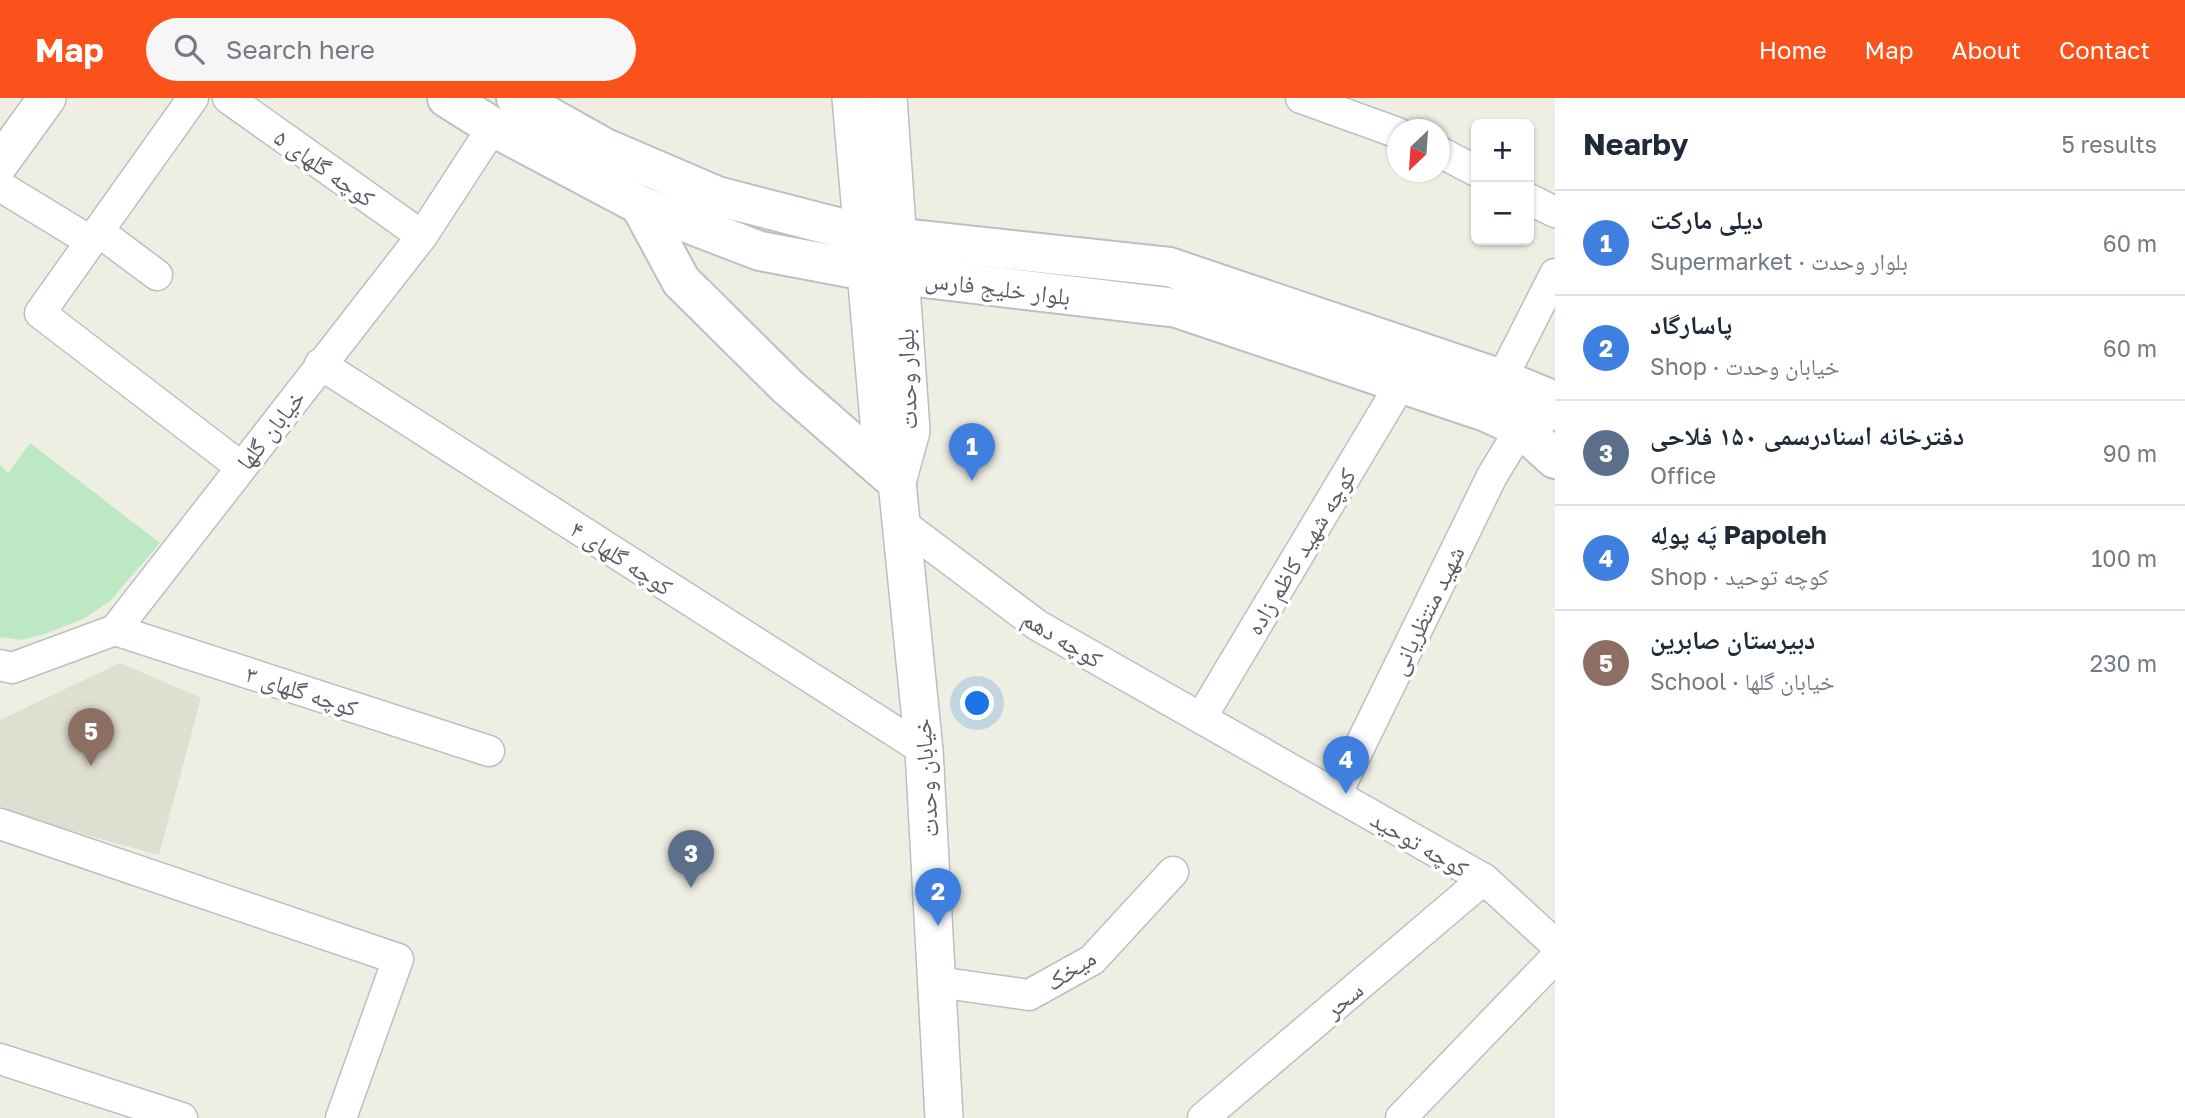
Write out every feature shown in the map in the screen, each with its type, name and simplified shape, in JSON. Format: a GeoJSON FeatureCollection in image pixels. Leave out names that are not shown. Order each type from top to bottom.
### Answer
{"type":"FeatureCollection","features":[{"type":"Feature","properties":{"kind":"main road","name":"بلوار خلیج فارس"},"geometry":{"type":"LineString","coordinates":[[447,98],[504,113],[605,148],[717,196],[882,254],[1177,308],[1400,385],[1555,401]]}},
{"type":"Feature","properties":{"kind":"main road","name":"بلوار خلیج فارس"},"geometry":{"type":"LineString","coordinates":[[504,113],[640,205],[760,251],[1169,267],[1493,396],[1538,420],[1555,459]]}},
{"type":"Feature","properties":{"kind":"main road"},"geometry":{"type":"LineString","coordinates":[[640,205],[681,281],[788,387],[897,482]]}},
{"type":"Feature","properties":{"kind":"street"},"geometry":{"type":"LineString","coordinates":[[0,163],[47,98]]}},
{"type":"Feature","properties":{"kind":"street"},"geometry":{"type":"LineString","coordinates":[[193,98],[40,313],[241,467]]}},
{"type":"Feature","properties":{"kind":"street","name":"کوچه گلهای ۵"},"geometry":{"type":"LineString","coordinates":[[229,98],[422,236]]}},
{"type":"Feature","properties":{"kind":"street","name":"بلوار وحدت"},"geometry":{"type":"LineString","coordinates":[[851,98],[882,254]]}},
{"type":"Feature","properties":{"kind":"street","name":"بلوار وحدت"},"geometry":{"type":"LineString","coordinates":[[888,98],[879,421],[897,482]]}},
{"type":"Feature","properties":{"kind":"street"},"geometry":{"type":"LineString","coordinates":[[1301,98],[1387,129]]}},
{"type":"Feature","properties":{"kind":"street","name":"خیابان گلها"},"geometry":{"type":"LineString","coordinates":[[115,630],[422,236],[504,113]]}},
{"type":"Feature","properties":{"kind":"street"},"geometry":{"type":"LineString","coordinates":[[1450,157],[1471,168]]}},
{"type":"Feature","properties":{"kind":"street"},"geometry":{"type":"LineString","coordinates":[[0,186],[94,236],[157,275]]}},
{"type":"Feature","properties":{"kind":"street"},"geometry":{"type":"LineString","coordinates":[[1534,201],[1555,212]]}},
{"type":"Feature","properties":{"kind":"street"},"geometry":{"type":"LineString","coordinates":[[1493,396],[1555,274]]}},
{"type":"Feature","properties":{"kind":"street","name":"کوچه گلهای ۴"},"geometry":{"type":"LineString","coordinates":[[320,364],[924,750]]}},
{"type":"Feature","properties":{"kind":"street","name":"کوچه شهید کاظم زاده"},"geometry":{"type":"LineString","coordinates":[[1200,718],[1400,385]]}},
{"type":"Feature","properties":{"kind":"street","name":"شهید منتظریانی"},"geometry":{"type":"LineString","coordinates":[[1336,795],[1492,476],[1538,420]]}},
{"type":"Feature","properties":{"kind":"street","name":"خیابان وحدت"},"geometry":{"type":"LineString","coordinates":[[897,482],[924,750],[944,1118]]}},
{"type":"Feature","properties":{"kind":"street","name":"کوچه دهم"},"geometry":{"type":"LineString","coordinates":[[900,522],[1037,625],[1237,739]]}},
{"type":"Feature","properties":{"kind":"street"},"geometry":{"type":"LineString","coordinates":[[0,665],[12,668],[115,630]]}},
{"type":"Feature","properties":{"kind":"street","name":"کوچه گلهای ۳"},"geometry":{"type":"LineString","coordinates":[[115,630],[489,751]]}},
{"type":"Feature","properties":{"kind":"street","name":"کوچه توحید"},"geometry":{"type":"LineString","coordinates":[[1237,739],[1484,879],[1555,944]]}},
{"type":"Feature","properties":{"kind":"street"},"geometry":{"type":"LineString","coordinates":[[0,824],[398,959],[341,1118]]}},
{"type":"Feature","properties":{"kind":"street","name":"میخک"},"geometry":{"type":"LineString","coordinates":[[937,982],[1029,995],[1092,960],[1173,872]]}},
{"type":"Feature","properties":{"kind":"street","name":"سحر"},"geometry":{"type":"LineString","coordinates":[[1203,1118],[1484,879]]}},
{"type":"Feature","properties":{"kind":"street"},"geometry":{"type":"LineString","coordinates":[[1401,1118],[1555,958]]}},
{"type":"Feature","properties":{"kind":"street"},"geometry":{"type":"LineString","coordinates":[[0,1059],[182,1118]]}},
{"type":"Feature","properties":{"kind":"shaded area"},"geometry":{"type":"Polygon","coordinates":[[[120,663],[201,698],[159,855],[0,811],[0,720],[120,663]]]}},
{"type":"Feature","properties":{"kind":"green space"},"geometry":{"type":"Polygon","coordinates":[[[30,443],[160,543],[110,601],[85,618],[45,634],[21,640],[0,637],[0,465],[8,473],[30,443]]]}},
{"type":"Feature","properties":{"kind":"place","name":"دیلی مارکت"},"geometry":{"type":"Point","coordinates":[972,481]}},
{"type":"Feature","properties":{"kind":"place","name":"دبیرستان صابرین"},"geometry":{"type":"Point","coordinates":[91,766]}},
{"type":"Feature","properties":{"kind":"place","name":"پَه پولِه Papoleh"},"geometry":{"type":"Point","coordinates":[1346,794]}},
{"type":"Feature","properties":{"kind":"place","name":"دفترخانه اسنادرسمی ۱۵۰ فلاحی"},"geometry":{"type":"Point","coordinates":[691,888]}},
{"type":"Feature","properties":{"kind":"place","name":"پاسارگاد"},"geometry":{"type":"Point","coordinates":[938,926]}}]}
